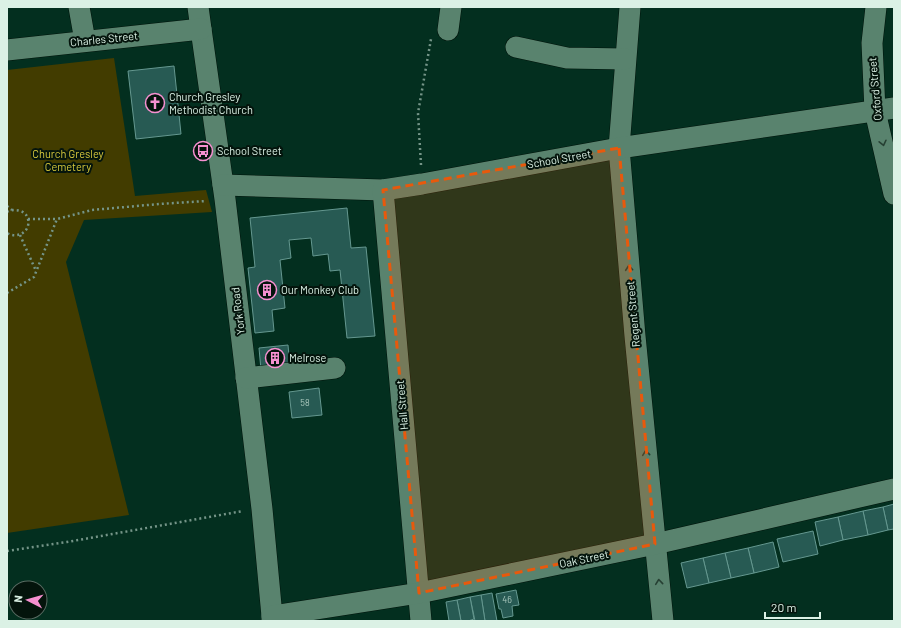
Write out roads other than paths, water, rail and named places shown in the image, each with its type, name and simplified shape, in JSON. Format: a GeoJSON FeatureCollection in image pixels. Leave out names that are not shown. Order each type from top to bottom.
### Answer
{"type":"FeatureCollection","features":[{"type":"Feature","properties":{"kind":"street"},"geometry":{"type":"LineString","coordinates":[[79,7],[85,41]]}},
{"type":"Feature","properties":{"kind":"street","name":"York Road"},"geometry":{"type":"LineString","coordinates":[[198,7],[224,192],[262,509],[272,618]]}},
{"type":"Feature","properties":{"kind":"street"},"geometry":{"type":"LineString","coordinates":[[448,30],[451,7]]}},
{"type":"Feature","properties":{"kind":"street","name":"Regent Street"},"geometry":{"type":"LineString","coordinates":[[630,7],[619,148],[634,336],[663,621]]}},
{"type":"Feature","properties":{"kind":"street","name":"Oxford Street"},"geometry":{"type":"LineString","coordinates":[[876,7],[872,43],[885,109],[894,194]]}},
{"type":"Feature","properties":{"kind":"street","name":"Charles Street"},"geometry":{"type":"LineString","coordinates":[[7,50],[200,29]]}},
{"type":"Feature","properties":{"kind":"street"},"geometry":{"type":"LineString","coordinates":[[516,47],[567,58],[626,60]]}},
{"type":"Feature","properties":{"kind":"street","name":"School Street"},"geometry":{"type":"LineString","coordinates":[[224,192],[383,190],[619,148],[885,109]]}},
{"type":"Feature","properties":{"kind":"street","name":"Hall Street"},"geometry":{"type":"LineString","coordinates":[[383,190],[421,621]]}},
{"type":"Feature","properties":{"kind":"street"},"geometry":{"type":"LineString","coordinates":[[246,378],[335,368]]}},
{"type":"Feature","properties":{"kind":"street","name":"Oak Street"},"geometry":{"type":"LineString","coordinates":[[272,618],[419,593],[655,544],[894,489]]}},
{"type":"Feature","properties":{"kind":"place","name":"Church Gresley Methodist Church"},"geometry":{"type":"Point","coordinates":[155,103]}},
{"type":"Feature","properties":{"kind":"place","name":"School Street"},"geometry":{"type":"Point","coordinates":[203,151]}},
{"type":"Feature","properties":{"kind":"place","name":"Our Monkey Club"},"geometry":{"type":"Point","coordinates":[267,290]}},
{"type":"Feature","properties":{"kind":"place","name":"Melrose"},"geometry":{"type":"Point","coordinates":[275,358]}},
{"type":"Feature","properties":{"kind":"park label","name":"Church Gresley Cemetery"},"geometry":{"type":"Point","coordinates":[68,160]}}]}
